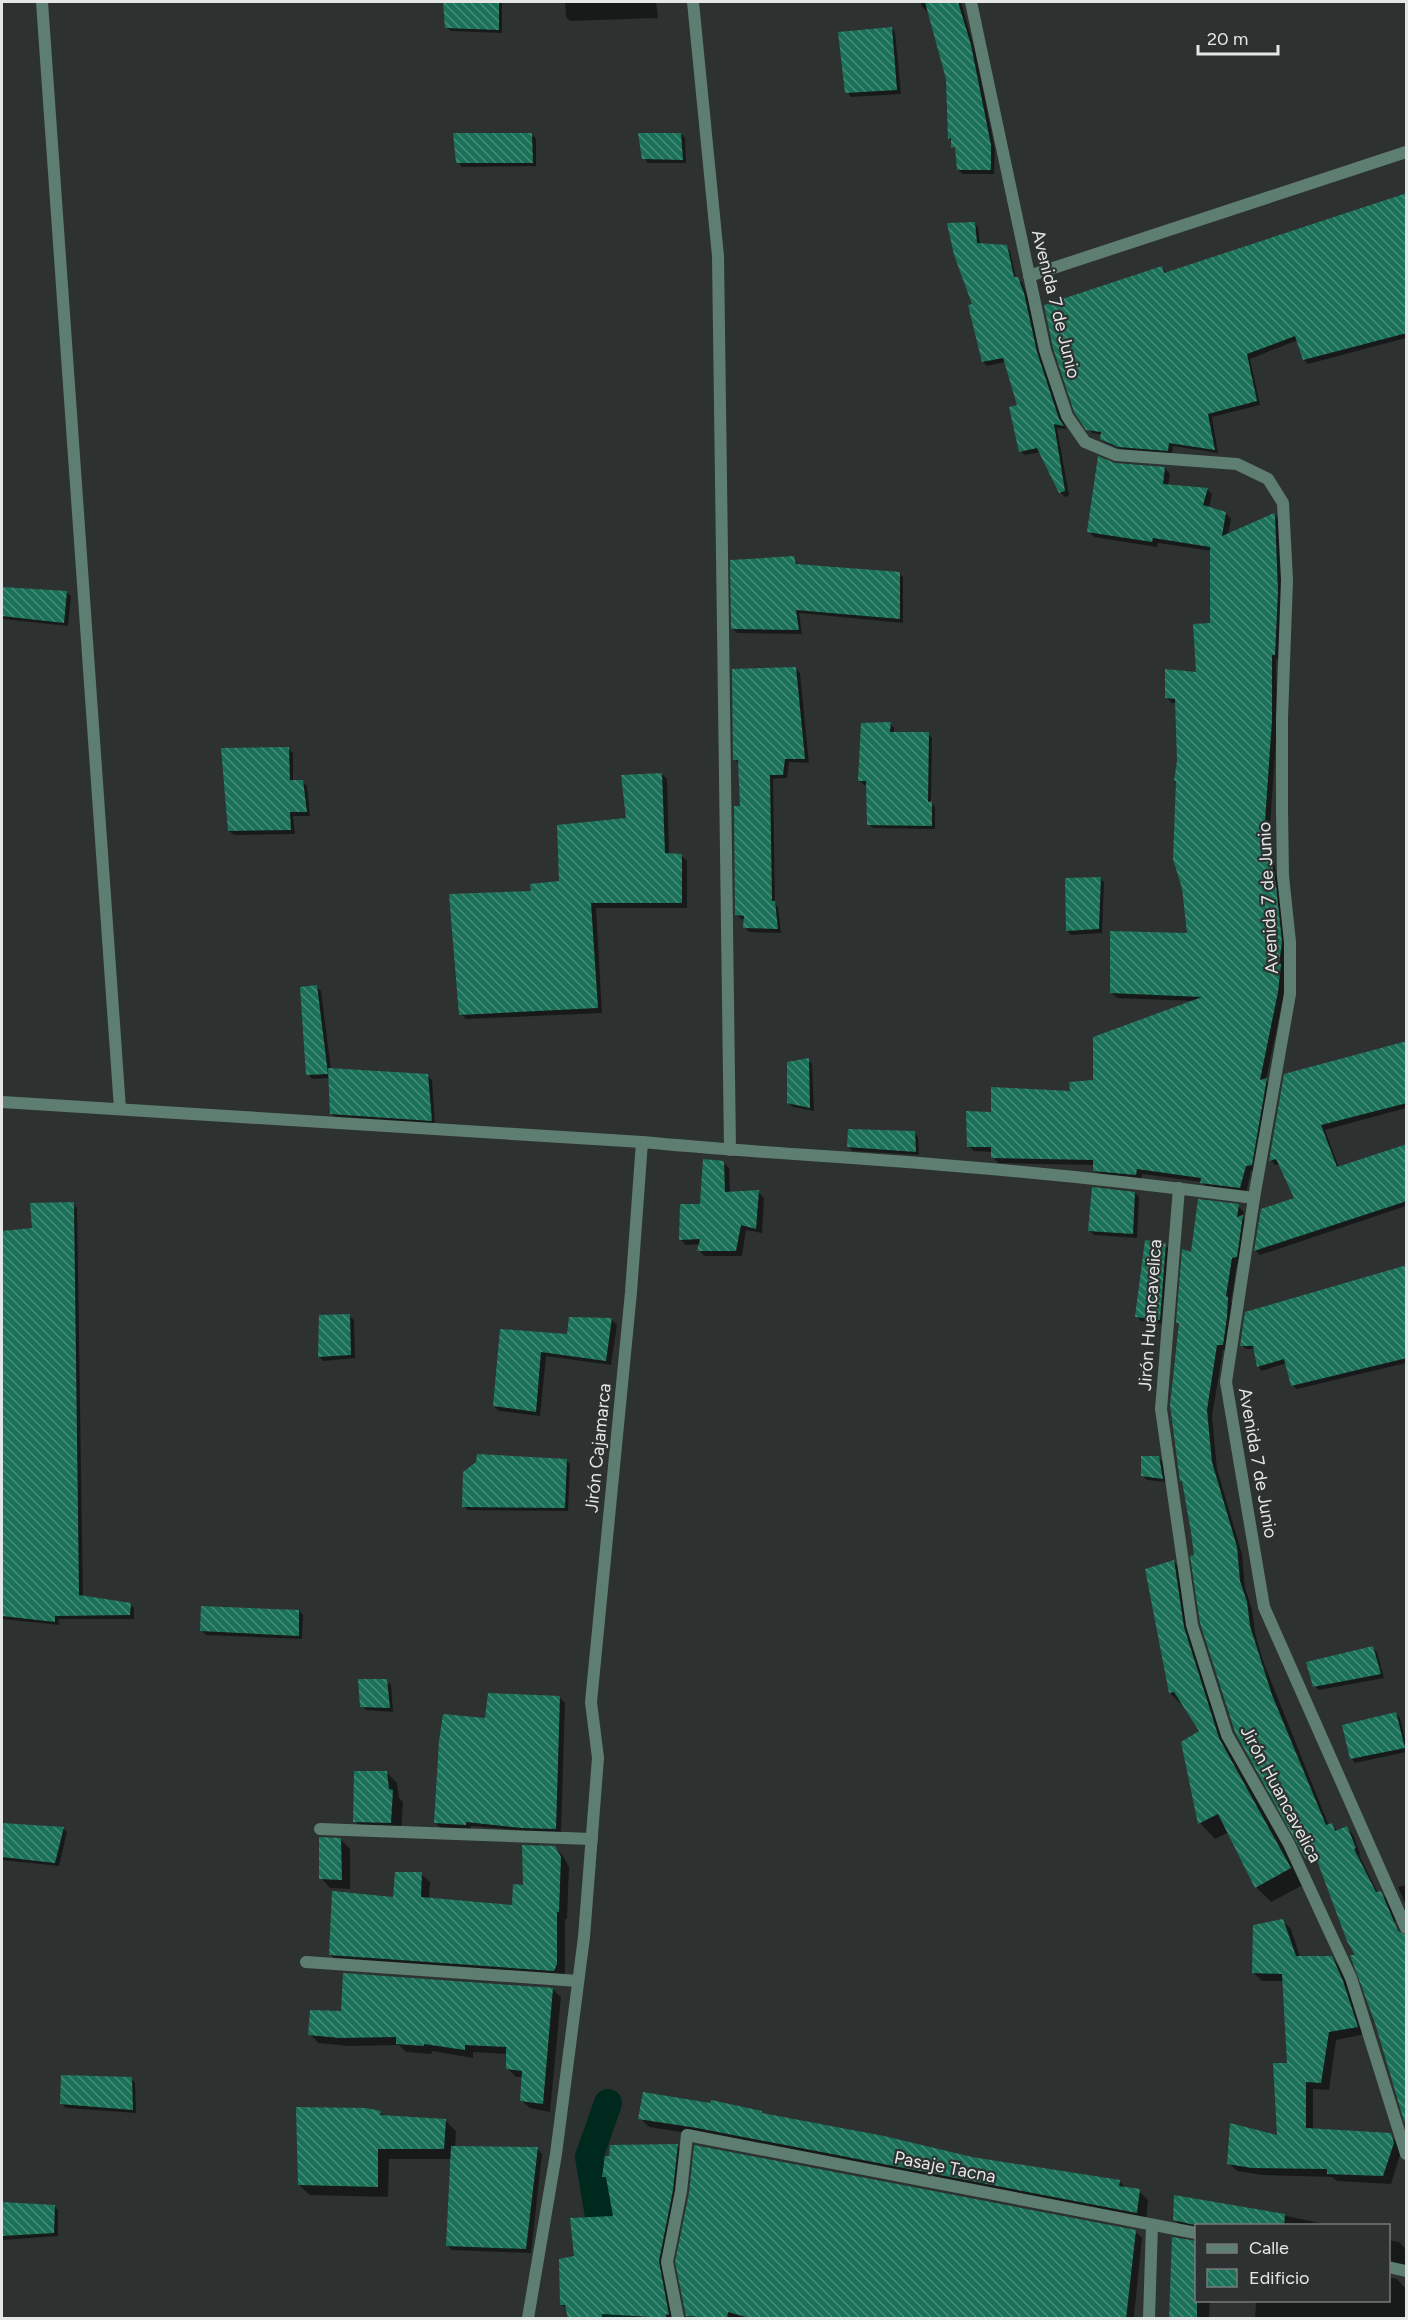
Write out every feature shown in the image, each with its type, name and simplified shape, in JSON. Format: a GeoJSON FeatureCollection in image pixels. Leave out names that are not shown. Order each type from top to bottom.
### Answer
{"type":"FeatureCollection","features":[{"type":"Feature","properties":{"kind":"street"},"geometry":{"type":"LineString","coordinates":[[42,2],[120,1109]]}},
{"type":"Feature","properties":{"kind":"street"},"geometry":{"type":"LineString","coordinates":[[693,2],[718,256],[730,1150]]}},
{"type":"Feature","properties":{"kind":"street","name":"Avenida 7 de Junio"},"geometry":{"type":"LineString","coordinates":[[971,2],[1045,350],[1067,416],[1085,442],[1116,455],[1237,464],[1268,479],[1283,503],[1287,580],[1282,718],[1282,821],[1290,942],[1290,994],[1254,1198],[1226,1382],[1264,1607],[1407,1928]]}},
{"type":"Feature","properties":{"kind":"street"},"geometry":{"type":"LineString","coordinates":[[1029,276],[1407,152]]}},
{"type":"Feature","properties":{"kind":"street"},"geometry":{"type":"LineString","coordinates":[[2,1102],[642,1142],[956,1166],[1179,1188],[1254,1198]]}},
{"type":"Feature","properties":{"kind":"street","name":"Jirón Cajamarca"},"geometry":{"type":"LineString","coordinates":[[528,2319],[556,2154],[584,1937],[598,1758],[591,1702],[631,1292],[642,1142]]}},
{"type":"Feature","properties":{"kind":"street","name":"Jirón Huancavelica"},"geometry":{"type":"LineString","coordinates":[[1179,1188],[1161,1409],[1192,1625],[1227,1735],[1289,1844],[1351,1978],[1407,2154]]}},
{"type":"Feature","properties":{"kind":"street"},"geometry":{"type":"LineString","coordinates":[[320,1829],[592,1839]]}},
{"type":"Feature","properties":{"kind":"street"},"geometry":{"type":"LineString","coordinates":[[306,1962],[578,1981]]}},
{"type":"Feature","properties":{"kind":"street","name":"Pasaje Tacna"},"geometry":{"type":"LineString","coordinates":[[678,2319],[667,2262],[681,2192],[687,2135],[1195,2233]]}},
{"type":"Feature","properties":{"kind":"street"},"geometry":{"type":"LineString","coordinates":[[1149,2319],[1152,2225]]}},
{"type":"Feature","properties":{"kind":"street"},"geometry":{"type":"LineString","coordinates":[[1390,2267],[1407,2271]]}},
{"type":"Feature","properties":{"kind":"building"},"geometry":{"type":"Polygon","coordinates":[[[443,2],[499,2],[499,30],[445,28],[443,2]]]}},
{"type":"Feature","properties":{"kind":"building"},"geometry":{"type":"Polygon","coordinates":[[[925,2],[958,2],[971,45],[991,145],[991,170],[957,170],[955,147],[951,148],[951,138],[948,139],[946,79],[925,2]]]}},
{"type":"Feature","properties":{"kind":"building"},"geometry":{"type":"Polygon","coordinates":[[[892,27],[897,90],[845,93],[838,32],[892,27]]]}},
{"type":"Feature","properties":{"kind":"building"},"geometry":{"type":"Polygon","coordinates":[[[453,133],[532,133],[533,163],[456,163],[453,133]]]}},
{"type":"Feature","properties":{"kind":"building"},"geometry":{"type":"Polygon","coordinates":[[[638,133],[681,133],[683,160],[642,159],[638,133]]]}},
{"type":"Feature","properties":{"kind":"building"},"geometry":{"type":"Polygon","coordinates":[[[1407,193],[1407,333],[1303,360],[1295,336],[1247,354],[1257,401],[1208,414],[1215,450],[1169,443],[1168,451],[1118,447],[1100,439],[1101,432],[1086,430],[1074,412],[1053,348],[1044,305],[1162,266],[1164,273],[1407,193]]]}},
{"type":"Feature","properties":{"kind":"building"},"geometry":{"type":"Polygon","coordinates":[[[975,222],[977,243],[1007,245],[1014,277],[1018,277],[1024,293],[1037,352],[1059,419],[1064,426],[1054,424],[1065,491],[1059,493],[1037,448],[1019,452],[1009,407],[1017,405],[1003,358],[982,362],[968,305],[972,304],[954,255],[947,223],[975,222]]]}},
{"type":"Feature","properties":{"kind":"building"},"geometry":{"type":"Polygon","coordinates":[[[1098,456],[1115,463],[1165,467],[1163,484],[1208,488],[1203,505],[1226,512],[1222,536],[1274,513],[1275,515],[1278,591],[1275,655],[1272,655],[1272,720],[1264,836],[1266,836],[1276,885],[1282,942],[1279,964],[1281,964],[1278,992],[1260,1080],[1267,1078],[1252,1165],[1246,1166],[1240,1188],[1200,1183],[1201,1178],[1137,1169],[1136,1175],[1093,1171],[1093,1160],[991,1158],[991,1147],[967,1147],[966,1111],[991,1112],[991,1087],[1070,1091],[1069,1082],[1093,1080],[1093,1037],[1202,997],[1110,993],[1110,931],[1187,933],[1182,888],[1173,859],[1176,781],[1174,781],[1177,761],[1175,699],[1165,698],[1165,669],[1196,672],[1193,624],[1210,623],[1210,547],[1153,538],[1152,542],[1087,532],[1098,456]]]}},
{"type":"Feature","properties":{"kind":"building"},"geometry":{"type":"Polygon","coordinates":[[[794,556],[796,564],[900,572],[900,619],[796,610],[799,630],[731,629],[730,560],[794,556]]]}},
{"type":"Feature","properties":{"kind":"building"},"geometry":{"type":"Polygon","coordinates":[[[2,587],[67,591],[64,623],[2,616],[2,587]]]}},
{"type":"Feature","properties":{"kind":"building"},"geometry":{"type":"Polygon","coordinates":[[[796,667],[805,759],[785,759],[783,775],[770,775],[772,901],[775,901],[778,929],[743,928],[744,916],[735,915],[734,806],[740,806],[738,760],[733,760],[732,669],[796,667]]]}},
{"type":"Feature","properties":{"kind":"building"},"geometry":{"type":"Polygon","coordinates":[[[891,722],[890,732],[929,732],[928,802],[932,801],[932,826],[867,825],[866,781],[858,781],[861,723],[891,722]]]}},
{"type":"Feature","properties":{"kind":"building"},"geometry":{"type":"Polygon","coordinates":[[[289,747],[290,780],[303,780],[307,812],[290,812],[291,830],[228,831],[221,748],[289,747]]]}},
{"type":"Feature","properties":{"kind":"building"},"geometry":{"type":"Polygon","coordinates":[[[662,773],[665,853],[682,854],[682,903],[591,903],[598,1008],[459,1015],[449,894],[531,891],[530,884],[559,881],[557,825],[626,818],[621,775],[662,773]]]}},
{"type":"Feature","properties":{"kind":"building"},"geometry":{"type":"Polygon","coordinates":[[[1101,877],[1099,929],[1066,931],[1065,878],[1101,877]]]}},
{"type":"Feature","properties":{"kind":"building"},"geometry":{"type":"Polygon","coordinates":[[[317,985],[328,1074],[306,1075],[300,987],[317,985]]]}},
{"type":"Feature","properties":{"kind":"building"},"geometry":{"type":"Polygon","coordinates":[[[1407,1041],[1407,1103],[1321,1125],[1337,1167],[1407,1144],[1407,1201],[1254,1251],[1261,1209],[1294,1198],[1276,1159],[1269,1161],[1284,1074],[1407,1041]]]}},
{"type":"Feature","properties":{"kind":"building"},"geometry":{"type":"Polygon","coordinates":[[[809,1058],[810,1108],[787,1103],[787,1062],[809,1058]]]}},
{"type":"Feature","properties":{"kind":"building"},"geometry":{"type":"Polygon","coordinates":[[[328,1068],[428,1074],[432,1121],[330,1114],[328,1068]]]}},
{"type":"Feature","properties":{"kind":"building"},"geometry":{"type":"Polygon","coordinates":[[[848,1129],[915,1131],[916,1152],[847,1147],[848,1129]]]}},
{"type":"Feature","properties":{"kind":"building"},"geometry":{"type":"Polygon","coordinates":[[[703,1159],[724,1161],[725,1192],[759,1190],[756,1229],[741,1225],[736,1251],[697,1251],[700,1239],[679,1240],[680,1204],[700,1204],[703,1159]]]}},
{"type":"Feature","properties":{"kind":"building"},"geometry":{"type":"Polygon","coordinates":[[[1092,1187],[1135,1192],[1133,1234],[1088,1231],[1092,1187]]]}},
{"type":"Feature","properties":{"kind":"building"},"geometry":{"type":"Polygon","coordinates":[[[1198,1199],[1239,1204],[1237,1217],[1243,1215],[1237,1257],[1232,1258],[1226,1296],[1228,1297],[1227,1317],[1223,1345],[1217,1345],[1207,1410],[1212,1462],[1237,1547],[1240,1581],[1247,1602],[1250,1626],[1272,1695],[1326,1825],[1332,1823],[1335,1831],[1347,1826],[1356,1848],[1354,1849],[1376,1892],[1381,1891],[1398,1931],[1407,1936],[1407,2120],[1404,2121],[1375,2023],[1350,1955],[1355,1955],[1347,1941],[1315,1855],[1306,1860],[1235,1732],[1200,1623],[1190,1556],[1194,1555],[1191,1532],[1182,1481],[1180,1481],[1170,1405],[1179,1323],[1176,1323],[1182,1249],[1191,1252],[1198,1199]]]}},
{"type":"Feature","properties":{"kind":"building"},"geometry":{"type":"Polygon","coordinates":[[[74,1202],[79,1595],[131,1603],[130,1615],[55,1616],[55,1622],[2,1616],[2,1231],[32,1228],[30,1203],[74,1202]]]}},
{"type":"Feature","properties":{"kind":"building"},"geometry":{"type":"Polygon","coordinates":[[[1145,1240],[1166,1243],[1160,1320],[1135,1317],[1145,1240]]]}},
{"type":"Feature","properties":{"kind":"building"},"geometry":{"type":"Polygon","coordinates":[[[1407,1265],[1407,1358],[1291,1386],[1284,1359],[1257,1367],[1253,1346],[1240,1346],[1245,1312],[1407,1265]]]}},
{"type":"Feature","properties":{"kind":"building"},"geometry":{"type":"Polygon","coordinates":[[[350,1314],[351,1355],[318,1357],[319,1315],[350,1314]]]}},
{"type":"Feature","properties":{"kind":"building"},"geometry":{"type":"Polygon","coordinates":[[[569,1317],[612,1318],[606,1361],[541,1352],[536,1412],[493,1406],[500,1329],[567,1334],[569,1317]]]}},
{"type":"Feature","properties":{"kind":"building"},"geometry":{"type":"Polygon","coordinates":[[[477,1454],[567,1459],[565,1508],[462,1507],[463,1472],[476,1462],[477,1454]]]}},
{"type":"Feature","properties":{"kind":"building"},"geometry":{"type":"Polygon","coordinates":[[[1141,1456],[1159,1456],[1163,1479],[1141,1476],[1141,1456]]]}},
{"type":"Feature","properties":{"kind":"building"},"geometry":{"type":"Polygon","coordinates":[[[1174,1560],[1184,1627],[1219,1738],[1291,1868],[1255,1888],[1218,1814],[1198,1824],[1181,1742],[1199,1731],[1174,1692],[1169,1693],[1145,1569],[1174,1560]]]}},
{"type":"Feature","properties":{"kind":"building"},"geometry":{"type":"Polygon","coordinates":[[[201,1606],[299,1610],[299,1636],[200,1631],[201,1606]]]}},
{"type":"Feature","properties":{"kind":"building"},"geometry":{"type":"Polygon","coordinates":[[[1373,1646],[1381,1674],[1313,1687],[1306,1662],[1373,1646]]]}},
{"type":"Feature","properties":{"kind":"building"},"geometry":{"type":"Polygon","coordinates":[[[358,1679],[387,1679],[390,1708],[360,1707],[358,1679]]]}},
{"type":"Feature","properties":{"kind":"building"},"geometry":{"type":"Polygon","coordinates":[[[488,1693],[560,1696],[556,1829],[466,1822],[466,1825],[434,1823],[443,1714],[485,1718],[488,1693]]]}},
{"type":"Feature","properties":{"kind":"building"},"geometry":{"type":"Polygon","coordinates":[[[1396,1712],[1405,1748],[1350,1759],[1342,1725],[1396,1712]]]}},
{"type":"Feature","properties":{"kind":"building"},"geometry":{"type":"Polygon","coordinates":[[[354,1771],[387,1771],[389,1789],[393,1790],[391,1823],[353,1822],[354,1771]]]}},
{"type":"Feature","properties":{"kind":"building"},"geometry":{"type":"Polygon","coordinates":[[[2,1823],[64,1827],[55,1863],[2,1857],[2,1823]]]}},
{"type":"Feature","properties":{"kind":"building"},"geometry":{"type":"Polygon","coordinates":[[[319,1837],[341,1838],[342,1880],[319,1879],[319,1837]]]}},
{"type":"Feature","properties":{"kind":"building"},"geometry":{"type":"Polygon","coordinates":[[[522,1845],[555,1846],[561,1857],[559,1912],[557,1912],[557,1964],[554,1971],[329,1955],[332,1891],[393,1897],[395,1872],[422,1872],[421,1897],[512,1905],[513,1884],[523,1885],[522,1845]]]}},
{"type":"Feature","properties":{"kind":"building"},"geometry":{"type":"Polygon","coordinates":[[[1283,1919],[1296,1956],[1332,1956],[1358,2027],[1329,2032],[1321,2083],[1306,2082],[1306,2128],[1391,2133],[1394,2143],[1383,2176],[1327,2174],[1327,2169],[1252,2168],[1227,2164],[1230,2123],[1277,2135],[1273,2063],[1287,2063],[1282,1974],[1252,1973],[1253,1925],[1283,1919]]]}},
{"type":"Feature","properties":{"kind":"building"},"geometry":{"type":"Polygon","coordinates":[[[343,1973],[553,1988],[543,2104],[520,2101],[522,2071],[506,2069],[506,2047],[465,2045],[465,2050],[424,2044],[424,2046],[396,2044],[396,2037],[340,2038],[308,2035],[310,2010],[341,2011],[343,1973]]]}},
{"type":"Feature","properties":{"kind":"building"},"geometry":{"type":"Polygon","coordinates":[[[61,2075],[132,2077],[133,2110],[60,2104],[61,2075]]]}},
{"type":"Feature","properties":{"kind":"building"},"geometry":{"type":"Polygon","coordinates":[[[643,2092],[710,2103],[711,2100],[762,2111],[762,2113],[884,2136],[972,2157],[1120,2180],[1119,2186],[1140,2189],[1137,2213],[697,2128],[638,2119],[643,2092]]]}},
{"type":"Feature","properties":{"kind":"building"},"geometry":{"type":"Polygon","coordinates":[[[296,2107],[366,2108],[381,2111],[380,2115],[446,2119],[444,2149],[378,2149],[378,2187],[298,2185],[296,2107]]]}},
{"type":"Feature","properties":{"kind":"building"},"geometry":{"type":"Polygon","coordinates":[[[678,2144],[673,2190],[659,2261],[669,2315],[666,2314],[666,2318],[602,2314],[602,2319],[568,2319],[565,2305],[560,2305],[559,2259],[574,2256],[570,2218],[613,2216],[606,2177],[602,2177],[605,2156],[609,2156],[610,2145],[678,2144]]]}},
{"type":"Feature","properties":{"kind":"building"},"geometry":{"type":"Polygon","coordinates":[[[694,2145],[1136,2230],[1126,2319],[753,2319],[728,2312],[727,2319],[686,2316],[675,2262],[689,2193],[694,2145]]]}},
{"type":"Feature","properties":{"kind":"building"},"geometry":{"type":"Polygon","coordinates":[[[451,2146],[538,2147],[526,2249],[446,2246],[451,2146]]]}},
{"type":"Feature","properties":{"kind":"building"},"geometry":{"type":"Polygon","coordinates":[[[1174,2195],[1285,2214],[1284,2224],[1195,2225],[1173,2220],[1174,2195]]]}},
{"type":"Feature","properties":{"kind":"building"},"geometry":{"type":"Polygon","coordinates":[[[2,2202],[55,2205],[54,2233],[2,2236],[2,2202]]]}},
{"type":"Feature","properties":{"kind":"building"},"geometry":{"type":"Polygon","coordinates":[[[1172,2237],[1195,2241],[1197,2319],[1169,2319],[1172,2237]]]}},
{"type":"Feature","properties":{"kind":"waterway"},"geometry":{"type":"LineString","coordinates":[[608,2103],[589,2157],[616,2318]]}}]}
